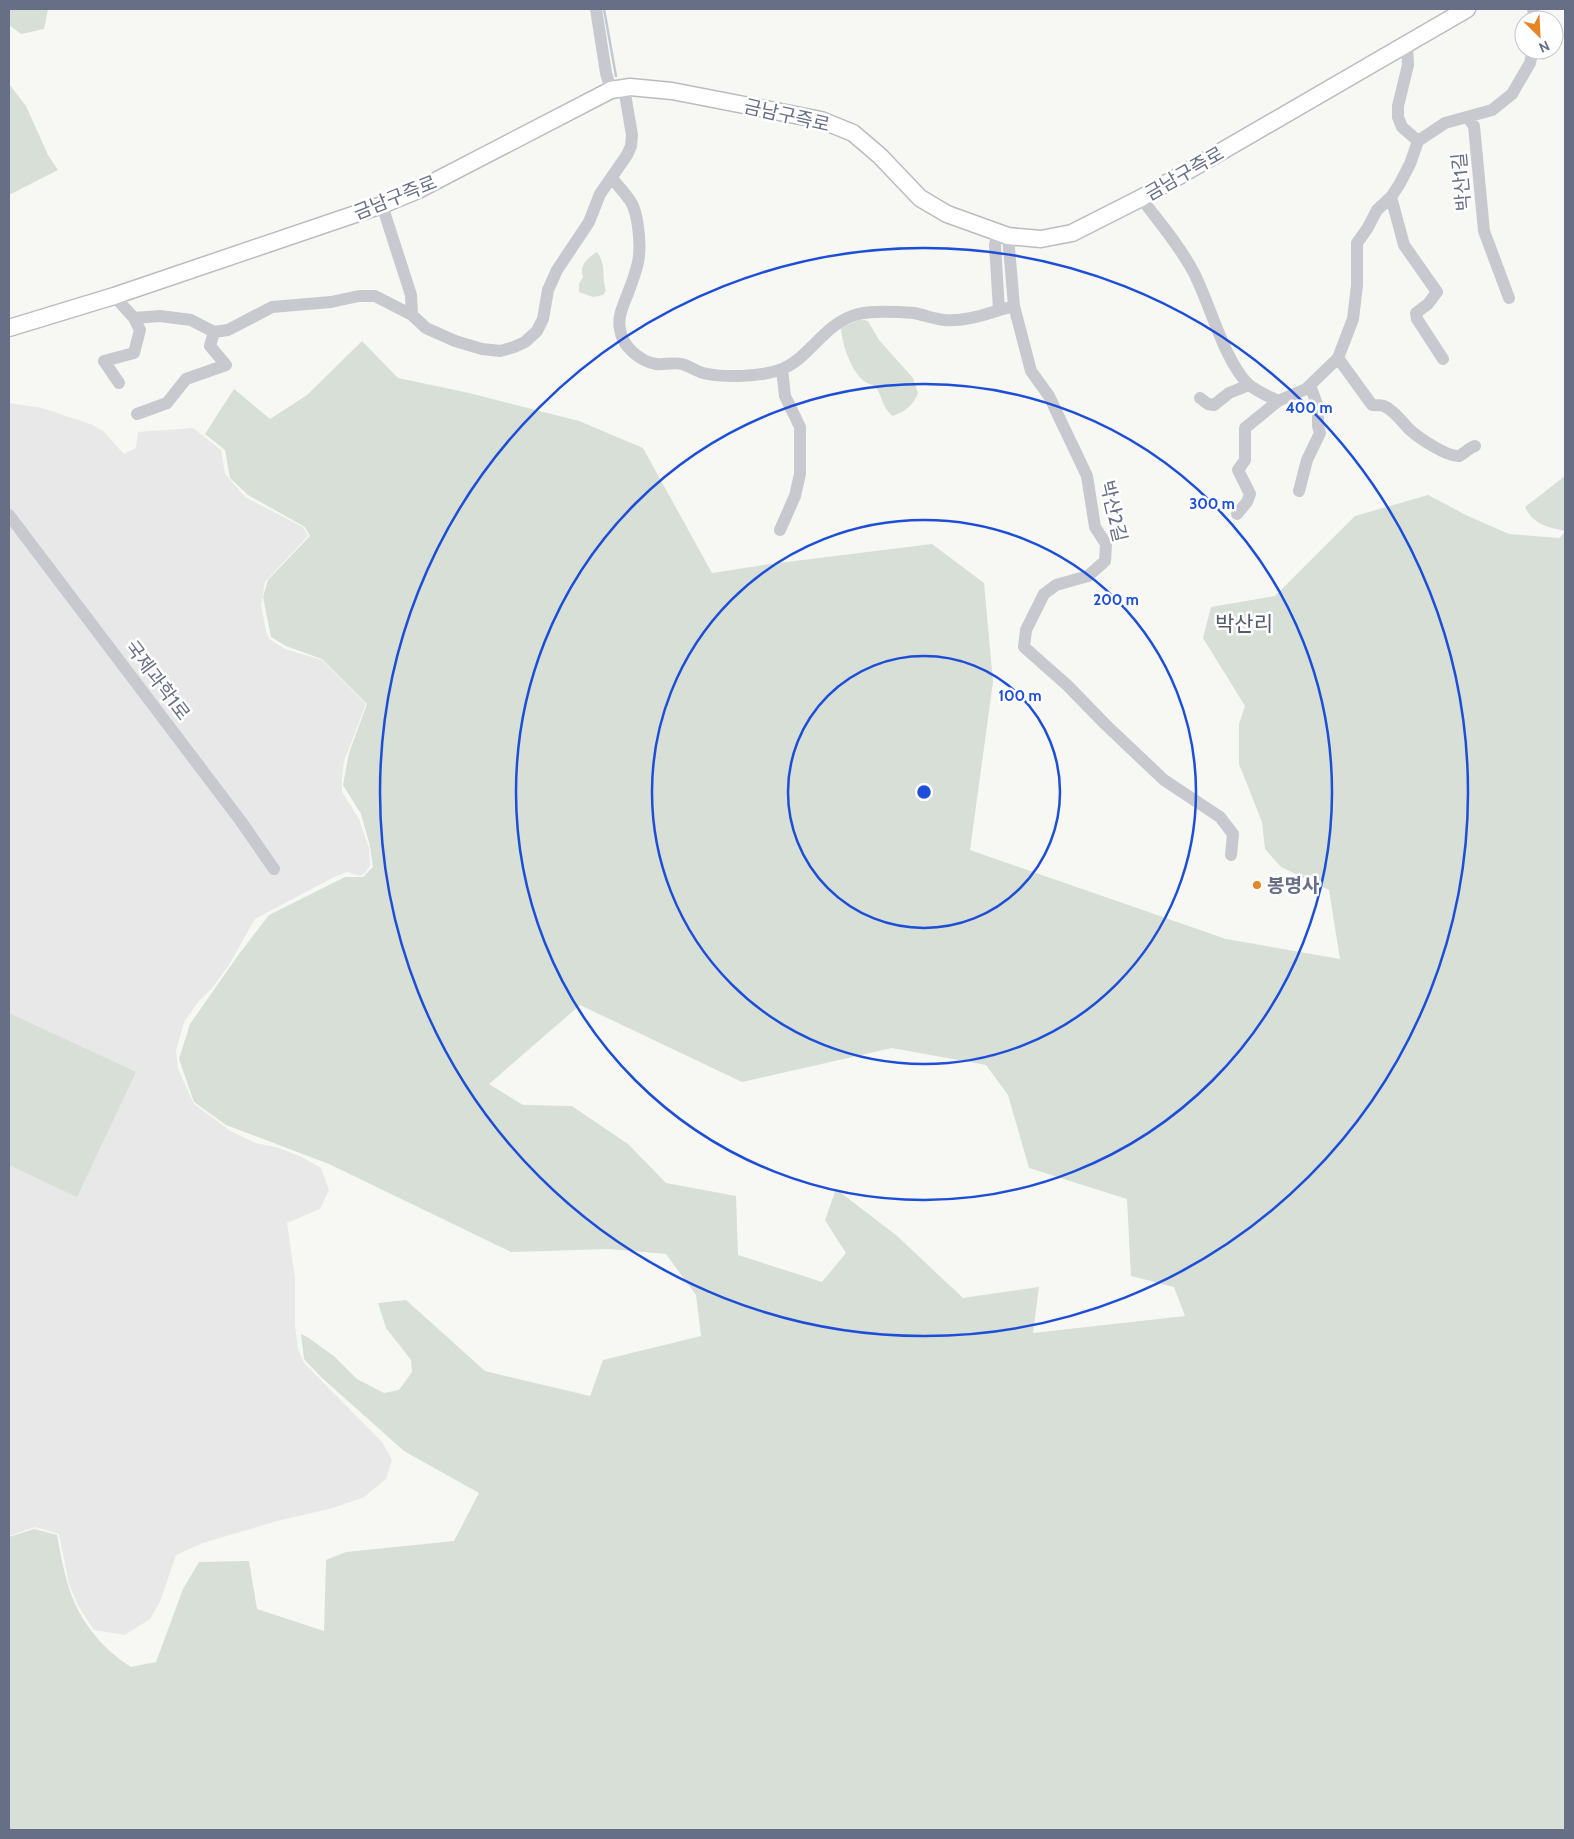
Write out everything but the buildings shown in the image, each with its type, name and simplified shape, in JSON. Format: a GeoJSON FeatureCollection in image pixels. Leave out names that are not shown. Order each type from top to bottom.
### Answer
{"type":"FeatureCollection","features":[{"type":"Feature","properties":{"kind":"main road","name":"금남구즉로"},"geometry":{"type":"LineString","coordinates":[[9,328],[114,296],[382,205],[418,190],[618,89],[630,87],[672,91],[821,120],[853,134],[880,156],[920,198],[947,214],[1003,234],[1041,239],[1072,233],[1141,198],[1467,9]]}},
{"type":"Feature","properties":{"kind":"street"},"geometry":{"type":"LineString","coordinates":[[134,318],[160,316],[191,320],[214,332],[228,330],[272,307],[331,302],[359,296],[376,296],[412,315],[426,328],[455,341],[482,349],[500,350],[526,342],[537,331],[543,319],[548,290],[557,270],[589,222],[600,194],[631,146],[632,135],[618,89],[606,73],[596,9]]}},
{"type":"Feature","properties":{"kind":"street"},"geometry":{"type":"LineString","coordinates":[[1237,514],[1247,502],[1250,494],[1238,470],[1245,460],[1245,428],[1278,400],[1306,389],[1338,358],[1353,319],[1357,284],[1357,243],[1377,210],[1391,196],[1410,164],[1418,141],[1402,126],[1398,117],[1398,106],[1408,65],[1407,44]]}},
{"type":"Feature","properties":{"kind":"street"},"geometry":{"type":"LineString","coordinates":[[1468,118],[1492,110],[1512,94],[1531,60]]}},
{"type":"Feature","properties":{"kind":"street","name":"박산1길"},"geometry":{"type":"LineString","coordinates":[[1418,141],[1445,123],[1468,118],[1474,126],[1484,231],[1509,298]]}},
{"type":"Feature","properties":{"kind":"street"},"geometry":{"type":"LineString","coordinates":[[612,178],[632,204],[640,239],[640,253],[636,272],[621,311],[619,327],[622,338],[632,352],[644,360],[655,364],[682,364],[702,372],[723,376],[771,372],[782,369],[802,355],[823,334],[858,314],[896,312],[944,320],[961,320],[1014,306]]}},
{"type":"Feature","properties":{"kind":"street"},"geometry":{"type":"LineString","coordinates":[[1391,196],[1404,245],[1437,292],[1428,304],[1416,313],[1417,319],[1443,359]]}},
{"type":"Feature","properties":{"kind":"street"},"geometry":{"type":"LineString","coordinates":[[1141,198],[1180,251],[1194,274],[1236,367],[1249,385],[1278,400]]}},
{"type":"Feature","properties":{"kind":"street"},"geometry":{"type":"LineString","coordinates":[[382,205],[411,295],[412,315]]}},
{"type":"Feature","properties":{"kind":"street"},"geometry":{"type":"LineString","coordinates":[[999,310],[995,245],[1003,234]]}},
{"type":"Feature","properties":{"kind":"street","name":"박산2길"},"geometry":{"type":"LineString","coordinates":[[1003,234],[1014,306],[1030,371],[1049,396],[1086,476],[1095,527],[1106,544],[1105,561],[1088,576],[1056,585],[1044,594],[1026,630],[1024,647],[1067,685],[1164,780],[1220,817],[1234,834],[1231,854]]}},
{"type":"Feature","properties":{"kind":"street"},"geometry":{"type":"LineString","coordinates":[[114,296],[134,318],[140,330],[134,352],[104,361],[119,383]]}},
{"type":"Feature","properties":{"kind":"street"},"geometry":{"type":"LineString","coordinates":[[137,414],[167,403],[172,394],[186,379],[226,365],[210,346],[214,332]]}},
{"type":"Feature","properties":{"kind":"street"},"geometry":{"type":"LineString","coordinates":[[1338,358],[1372,405],[1383,406],[1393,412],[1412,432],[1435,447],[1451,455],[1458,456],[1463,454],[1467,448],[1475,446]]}},
{"type":"Feature","properties":{"kind":"street"},"geometry":{"type":"LineString","coordinates":[[780,530],[795,496],[800,474],[800,427],[785,396],[782,369]]}},
{"type":"Feature","properties":{"kind":"street"},"geometry":{"type":"LineString","coordinates":[[1200,398],[1208,404],[1214,404],[1229,393],[1249,385]]}},
{"type":"Feature","properties":{"kind":"street"},"geometry":{"type":"LineString","coordinates":[[1299,491],[1307,460],[1320,433],[1318,407],[1310,385]]}},
{"type":"Feature","properties":{"kind":"street","name":"국제과학1로"},"geometry":{"type":"LineString","coordinates":[[9,515],[240,820],[274,869]]}},
{"type":"Feature","properties":{"kind":"shaded area"},"geometry":{"type":"Polygon","coordinates":[[[9,9],[48,9],[44,29],[21,34],[9,25],[9,9]]]}},
{"type":"Feature","properties":{"kind":"shaded area"},"geometry":{"type":"Polygon","coordinates":[[[9,84],[26,106],[48,155],[58,170],[9,195],[9,84]]]}},
{"type":"Feature","properties":{"kind":"shaded area"},"geometry":{"type":"Polygon","coordinates":[[[597,252],[603,266],[606,290],[603,295],[593,297],[579,292],[579,284],[583,277],[583,266],[597,252]]]}},
{"type":"Feature","properties":{"kind":"shaded area"},"geometry":{"type":"Polygon","coordinates":[[[860,319],[868,321],[879,340],[913,378],[918,393],[916,398],[908,408],[893,416],[886,409],[874,386],[859,377],[845,349],[841,328],[860,319]]]}},
{"type":"Feature","properties":{"kind":"shaded area"},"geometry":{"type":"Polygon","coordinates":[[[362,341],[398,378],[469,393],[579,421],[643,448],[712,573],[932,544],[984,583],[993,682],[970,850],[1226,939],[1340,959],[1329,890],[1281,867],[1265,849],[1262,822],[1239,764],[1239,724],[1245,706],[1203,638],[1211,607],[1275,596],[1355,516],[1428,495],[1468,516],[1509,534],[1560,538],[1565,531],[1565,1830],[9,1830],[9,1537],[34,1529],[57,1535],[66,1579],[72,1598],[84,1621],[110,1651],[131,1667],[156,1662],[183,1589],[199,1562],[249,1561],[257,1609],[324,1631],[326,1560],[346,1552],[454,1541],[479,1493],[404,1451],[321,1377],[304,1359],[301,1334],[335,1357],[357,1379],[384,1393],[399,1390],[412,1372],[411,1360],[386,1328],[378,1303],[406,1300],[485,1371],[590,1396],[603,1360],[701,1336],[696,1295],[666,1254],[609,1249],[511,1252],[329,1164],[226,1125],[194,1102],[179,1059],[190,1024],[239,954],[269,915],[345,877],[363,877],[373,867],[370,846],[361,814],[343,785],[349,753],[367,704],[322,659],[286,646],[271,637],[263,597],[268,580],[310,536],[305,527],[248,495],[230,478],[225,450],[205,434],[234,389],[270,419],[307,395],[362,341]],[[580,1005],[489,1084],[523,1105],[572,1106],[628,1144],[666,1183],[736,1196],[738,1255],[822,1282],[846,1253],[825,1220],[836,1189],[896,1235],[963,1298],[1039,1287],[1033,1333],[1185,1316],[1174,1287],[1131,1276],[1127,1199],[1029,1168],[1008,1095],[986,1065],[892,1048],[742,1082],[580,1005]]]}},
{"type":"Feature","properties":{"kind":"shaded area"},"geometry":{"type":"Polygon","coordinates":[[[9,403],[42,408],[93,425],[103,431],[124,454],[136,448],[138,432],[193,428],[221,450],[225,474],[245,497],[303,527],[308,536],[265,582],[261,605],[267,635],[285,649],[322,660],[366,704],[344,761],[342,792],[359,819],[369,848],[370,866],[360,876],[347,872],[334,877],[255,919],[229,965],[184,1022],[176,1051],[178,1069],[194,1104],[232,1132],[256,1143],[279,1148],[302,1157],[321,1168],[329,1190],[320,1209],[287,1223],[295,1278],[295,1325],[298,1349],[304,1363],[382,1442],[392,1460],[386,1479],[364,1497],[333,1508],[277,1521],[203,1543],[176,1555],[160,1602],[150,1619],[125,1635],[94,1630],[78,1606],[69,1584],[59,1534],[35,1527],[9,1536],[9,403]]]}},
{"type":"Feature","properties":{"kind":"shaded area"},"geometry":{"type":"Polygon","coordinates":[[[1565,476],[1565,531],[1537,521],[1525,507],[1565,476]]]}},
{"type":"Feature","properties":{"kind":"shaded area"},"geometry":{"type":"Polygon","coordinates":[[[9,1013],[136,1072],[77,1197],[9,1165],[9,1013]]]}},
{"type":"Feature","properties":{"kind":"waterway"},"geometry":{"type":"LineString","coordinates":[[604,9],[616,76]]}},
{"type":"Feature","properties":{"kind":"place","name":"봉명사"},"geometry":{"type":"Point","coordinates":[1257,885]}},
{"type":"Feature","properties":{"kind":"district","name":"박산리"},"geometry":{"type":"Point","coordinates":[1244,624]}}]}
